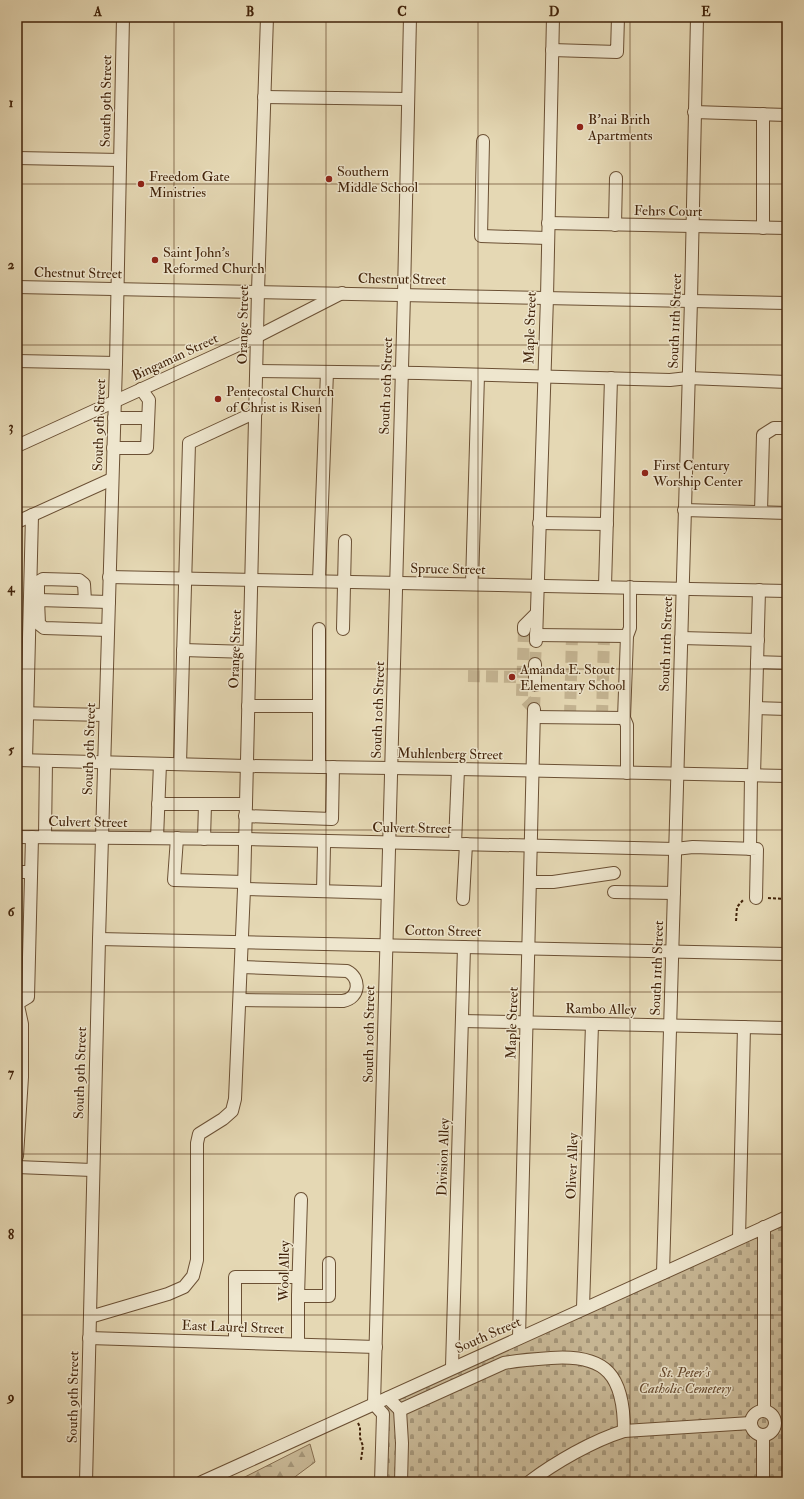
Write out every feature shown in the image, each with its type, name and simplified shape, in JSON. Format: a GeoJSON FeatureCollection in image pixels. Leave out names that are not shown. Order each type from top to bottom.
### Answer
{"type":"FeatureCollection","features":[{"type":"Feature","properties":{"kind":"street","name":"South 9th Street"},"geometry":{"type":"LineString","coordinates":[[86,1482],[92,1170],[115,402],[124,17]]}},
{"type":"Feature","properties":{"kind":"street","name":"Orange Street"},"geometry":{"type":"LineString","coordinates":[[90,1317],[168,1294],[184,1287],[193,1276],[197,1260],[197,1143],[199,1134],[232,1112],[235,1099],[244,885],[258,291],[267,17]]}},
{"type":"Feature","properties":{"kind":"street","name":"South 10th Street"},"geometry":{"type":"LineString","coordinates":[[374,1404],[402,373],[410,17]]}},
{"type":"Feature","properties":{"kind":"street","name":"Maple Street"},"geometry":{"type":"LineString","coordinates":[[553,17],[536,638],[627,636]]}},
{"type":"Feature","properties":{"kind":"street"},"geometry":{"type":"LineString","coordinates":[[552,50],[617,52],[618,17]]}},
{"type":"Feature","properties":{"kind":"street","name":"South 11th Street"},"geometry":{"type":"LineString","coordinates":[[662,1273],[691,300],[696,17]]}},
{"type":"Feature","properties":{"kind":"street"},"geometry":{"type":"LineString","coordinates":[[264,97],[408,99]]}},
{"type":"Feature","properties":{"kind":"street"},"geometry":{"type":"LineString","coordinates":[[694,112],[787,115]]}},
{"type":"Feature","properties":{"kind":"street"},"geometry":{"type":"LineString","coordinates":[[763,114],[763,228]]}},
{"type":"Feature","properties":{"kind":"street"},"geometry":{"type":"LineString","coordinates":[[483,141],[481,236],[547,238]]}},
{"type":"Feature","properties":{"kind":"street"},"geometry":{"type":"LineString","coordinates":[[17,158],[120,160]]}},
{"type":"Feature","properties":{"kind":"street"},"geometry":{"type":"LineString","coordinates":[[615,224],[616,178]]}},
{"type":"Feature","properties":{"kind":"street","name":"Fehrs Court"},"geometry":{"type":"LineString","coordinates":[[548,223],[787,228]]}},
{"type":"Feature","properties":{"kind":"street","name":"Chestnut Street"},"geometry":{"type":"LineString","coordinates":[[17,287],[343,292],[787,303]]}},
{"type":"Feature","properties":{"kind":"street","name":"Bingaman Street"},"geometry":{"type":"LineString","coordinates":[[17,446],[258,336],[343,292]]}},
{"type":"Feature","properties":{"kind":"street"},"geometry":{"type":"LineString","coordinates":[[17,361],[116,363]]}},
{"type":"Feature","properties":{"kind":"street"},"geometry":{"type":"LineString","coordinates":[[257,371],[478,374],[670,380],[688,378],[787,382]]}},
{"type":"Feature","properties":{"kind":"street"},"geometry":{"type":"LineString","coordinates":[[319,581],[327,372]]}},
{"type":"Feature","properties":{"kind":"street"},"geometry":{"type":"LineString","coordinates":[[472,584],[478,374]]}},
{"type":"Feature","properties":{"kind":"street"},"geometry":{"type":"LineString","coordinates":[[605,586],[611,378]]}},
{"type":"Feature","properties":{"kind":"street"},"geometry":{"type":"LineString","coordinates":[[113,448],[147,448],[149,400],[142,389]]}},
{"type":"Feature","properties":{"kind":"street"},"geometry":{"type":"LineString","coordinates":[[180,764],[189,443],[256,412]]}},
{"type":"Feature","properties":{"kind":"street"},"geometry":{"type":"LineString","coordinates":[[114,418],[148,418]]}},
{"type":"Feature","properties":{"kind":"street"},"geometry":{"type":"LineString","coordinates":[[761,512],[763,435],[774,428],[787,428]]}},
{"type":"Feature","properties":{"kind":"street"},"geometry":{"type":"LineString","coordinates":[[17,522],[112,479]]}},
{"type":"Feature","properties":{"kind":"street"},"geometry":{"type":"LineString","coordinates":[[684,510],[787,513]]}},
{"type":"Feature","properties":{"kind":"street"},"geometry":{"type":"LineString","coordinates":[[22,760],[22,691],[32,515]]}},
{"type":"Feature","properties":{"kind":"street"},"geometry":{"type":"LineString","coordinates":[[539,523],[607,524]]}},
{"type":"Feature","properties":{"kind":"street"},"geometry":{"type":"LineString","coordinates":[[343,629],[345,541]]}},
{"type":"Feature","properties":{"kind":"street","name":"Spruce Street"},"geometry":{"type":"LineString","coordinates":[[109,577],[396,583],[537,584],[787,591]]}},
{"type":"Feature","properties":{"kind":"street"},"geometry":{"type":"LineString","coordinates":[[85,600],[84,584],[79,580],[43,579],[38,582],[39,624],[44,628],[108,630]]}},
{"type":"Feature","properties":{"kind":"street"},"geometry":{"type":"LineString","coordinates":[[627,773],[627,725],[624,718],[627,636],[630,628],[630,587]]}},
{"type":"Feature","properties":{"kind":"street"},"geometry":{"type":"LineString","coordinates":[[759,590],[750,849],[757,849],[761,898]]}},
{"type":"Feature","properties":{"kind":"street"},"geometry":{"type":"LineString","coordinates":[[38,600],[85,600],[108,602]]}},
{"type":"Feature","properties":{"kind":"street"},"geometry":{"type":"LineString","coordinates":[[524,630],[524,626],[536,614]]}},
{"type":"Feature","properties":{"kind":"street"},"geometry":{"type":"LineString","coordinates":[[319,629],[319,767]]}},
{"type":"Feature","properties":{"kind":"street"},"geometry":{"type":"LineString","coordinates":[[681,638],[758,640]]}},
{"type":"Feature","properties":{"kind":"street"},"geometry":{"type":"LineString","coordinates":[[183,650],[250,652]]}},
{"type":"Feature","properties":{"kind":"street"},"geometry":{"type":"LineString","coordinates":[[757,662],[787,662]]}},
{"type":"Feature","properties":{"kind":"street"},"geometry":{"type":"LineString","coordinates":[[535,664],[535,685]]}},
{"type":"Feature","properties":{"kind":"street","name":"Orange Street"},"geometry":{"type":"LineString","coordinates":[[248,706],[319,706]]}},
{"type":"Feature","properties":{"kind":"street"},"geometry":{"type":"LineString","coordinates":[[756,708],[787,709]]}},
{"type":"Feature","properties":{"kind":"street","name":"Maple Street"},"geometry":{"type":"LineString","coordinates":[[519,1338],[534,713],[624,718]]}},
{"type":"Feature","properties":{"kind":"street"},"geometry":{"type":"LineString","coordinates":[[22,714],[105,715]]}},
{"type":"Feature","properties":{"kind":"street","name":"Muhlenberg Street"},"geometry":{"type":"LineString","coordinates":[[22,760],[246,766],[787,776]]}},
{"type":"Feature","properties":{"kind":"street"},"geometry":{"type":"LineString","coordinates":[[45,837],[46,761]]}},
{"type":"Feature","properties":{"kind":"street"},"geometry":{"type":"LineString","coordinates":[[157,838],[160,764]]}},
{"type":"Feature","properties":{"kind":"street"},"geometry":{"type":"LineString","coordinates":[[245,816],[332,819],[333,767]]}},
{"type":"Feature","properties":{"kind":"street"},"geometry":{"type":"LineString","coordinates":[[458,769],[463,899]]}},
{"type":"Feature","properties":{"kind":"street"},"geometry":{"type":"LineString","coordinates":[[158,804],[246,804]]}},
{"type":"Feature","properties":{"kind":"street"},"geometry":{"type":"LineString","coordinates":[[204,839],[205,804]]}},
{"type":"Feature","properties":{"kind":"street","name":"Culvert Street"},"geometry":{"type":"LineString","coordinates":[[17,836],[245,839],[675,849],[693,847],[750,849]]}},
{"type":"Feature","properties":{"kind":"street"},"geometry":{"type":"LineString","coordinates":[[17,1156],[22,1077],[18,1002],[28,997],[32,837]]}},
{"type":"Feature","properties":{"kind":"street"},"geometry":{"type":"LineString","coordinates":[[177,838],[174,880],[323,891],[387,893]]}},
{"type":"Feature","properties":{"kind":"street"},"geometry":{"type":"LineString","coordinates":[[323,891],[324,846],[326,841]]}},
{"type":"Feature","properties":{"kind":"street"},"geometry":{"type":"LineString","coordinates":[[17,872],[31,872]]}},
{"type":"Feature","properties":{"kind":"street"},"geometry":{"type":"LineString","coordinates":[[531,882],[553,882],[614,873]]}},
{"type":"Feature","properties":{"kind":"street"},"geometry":{"type":"LineString","coordinates":[[614,892],[674,893]]}},
{"type":"Feature","properties":{"kind":"street","name":"Cotton Street"},"geometry":{"type":"LineString","coordinates":[[99,939],[787,954]]}},
{"type":"Feature","properties":{"kind":"street","name":"Division Alley"},"geometry":{"type":"LineString","coordinates":[[452,1367],[464,947]]}},
{"type":"Feature","properties":{"kind":"street"},"geometry":{"type":"LineString","coordinates":[[240,1000],[343,1001],[354,997],[356,990],[356,980],[353,974],[347,970],[241,967]]}},
{"type":"Feature","properties":{"kind":"street","name":"Rambo Alley"},"geometry":{"type":"LineString","coordinates":[[462,1021],[787,1028]]}},
{"type":"Feature","properties":{"kind":"street","name":"Oliver Alley"},"geometry":{"type":"LineString","coordinates":[[583,1308],[592,1024]]}},
{"type":"Feature","properties":{"kind":"street"},"geometry":{"type":"LineString","coordinates":[[739,1238],[744,1027]]}},
{"type":"Feature","properties":{"kind":"street"},"geometry":{"type":"LineString","coordinates":[[17,1167],[92,1170]]}},
{"type":"Feature","properties":{"kind":"street","name":"Wool Alley"},"geometry":{"type":"LineString","coordinates":[[298,1344],[300,1199]]}},
{"type":"Feature","properties":{"kind":"street","name":"South Street"},"geometry":{"type":"LineString","coordinates":[[202,1482],[388,1398],[452,1367],[787,1216]]}},
{"type":"Feature","properties":{"kind":"street"},"geometry":{"type":"LineString","coordinates":[[764,1227],[764,1411]]}},
{"type":"Feature","properties":{"kind":"street"},"geometry":{"type":"LineString","coordinates":[[298,1296],[329,1296],[329,1263]]}},
{"type":"Feature","properties":{"kind":"street"},"geometry":{"type":"LineString","coordinates":[[235,1342],[235,1277],[298,1278]]}},
{"type":"Feature","properties":{"kind":"street","name":"East Laurel Street"},"geometry":{"type":"LineString","coordinates":[[89,1338],[376,1347]]}},
{"type":"Feature","properties":{"kind":"street"},"geometry":{"type":"LineString","coordinates":[[400,1410],[504,1363],[519,1360],[571,1357],[592,1361],[606,1369],[614,1379],[622,1403],[624,1431]]}},
{"type":"Feature","properties":{"kind":"street"},"geometry":{"type":"LineString","coordinates":[[388,1398],[400,1410],[402,1443],[401,1482]]}},
{"type":"Feature","properties":{"kind":"street"},"geometry":{"type":"LineString","coordinates":[[374,1404],[384,1414],[381,1482]]}},
{"type":"Feature","properties":{"kind":"street"},"geometry":{"type":"LineString","coordinates":[[764,1411],[774,1418],[775,1426],[771,1433],[763,1436],[759,1435],[753,1430],[751,1423],[756,1413],[764,1411]]}},
{"type":"Feature","properties":{"kind":"street"},"geometry":{"type":"LineString","coordinates":[[529,1482],[578,1451],[610,1435],[624,1431],[751,1423]]}},
{"type":"Feature","properties":{"kind":"street"},"geometry":{"type":"LineString","coordinates":[[762,1482],[763,1436]]}},
{"type":"Feature","properties":{"kind":"path"},"geometry":{"type":"LineString","coordinates":[[761,898],[787,899]]}},
{"type":"Feature","properties":{"kind":"path"},"geometry":{"type":"LineString","coordinates":[[357,1421],[360,1427],[360,1438],[363,1446],[361,1460]]}},
{"type":"Feature","properties":{"kind":"green space","name":"St. Peter's Catholic Cemetery"},"geometry":{"type":"Polygon","coordinates":[[[787,1224],[787,1482],[386,1482],[388,1406],[397,1399],[673,1273],[787,1224]]]}},
{"type":"Feature","properties":{"kind":"green space"},"geometry":{"type":"Polygon","coordinates":[[[310,1444],[315,1462],[288,1482],[235,1482],[310,1444]]]}},
{"type":"Feature","properties":{"kind":"tunnel"},"geometry":{"type":"LineString","coordinates":[[524,630],[522,696],[534,709]]}},
{"type":"Feature","properties":{"kind":"tunnel"},"geometry":{"type":"LineString","coordinates":[[570,717],[572,635]]}},
{"type":"Feature","properties":{"kind":"tunnel"},"geometry":{"type":"LineString","coordinates":[[602,717],[604,636]]}},
{"type":"Feature","properties":{"kind":"tunnel"},"geometry":{"type":"LineString","coordinates":[[535,664],[536,641]]}},
{"type":"Feature","properties":{"kind":"tunnel"},"geometry":{"type":"LineString","coordinates":[[468,676],[522,677]]}},
{"type":"Feature","properties":{"kind":"tunnel"},"geometry":{"type":"LineString","coordinates":[[534,709],[535,685]]}},
{"type":"Feature","properties":{"kind":"place","name":"B'nai Brith Apartments"},"geometry":{"type":"Point","coordinates":[580,127]}},
{"type":"Feature","properties":{"kind":"place","name":"Southern Middle School"},"geometry":{"type":"Point","coordinates":[329,179]}},
{"type":"Feature","properties":{"kind":"place","name":"Freedom Gate Ministries"},"geometry":{"type":"Point","coordinates":[141,184]}},
{"type":"Feature","properties":{"kind":"place","name":"Saint John's Reformed Church"},"geometry":{"type":"Point","coordinates":[155,260]}},
{"type":"Feature","properties":{"kind":"place","name":"Pentecostal Church of Christ is Risen"},"geometry":{"type":"Point","coordinates":[218,399]}},
{"type":"Feature","properties":{"kind":"place","name":"First Century Worship Center"},"geometry":{"type":"Point","coordinates":[645,473]}},
{"type":"Feature","properties":{"kind":"place","name":"Amanda E. Stout Elementary School"},"geometry":{"type":"Point","coordinates":[512,677]}}]}
